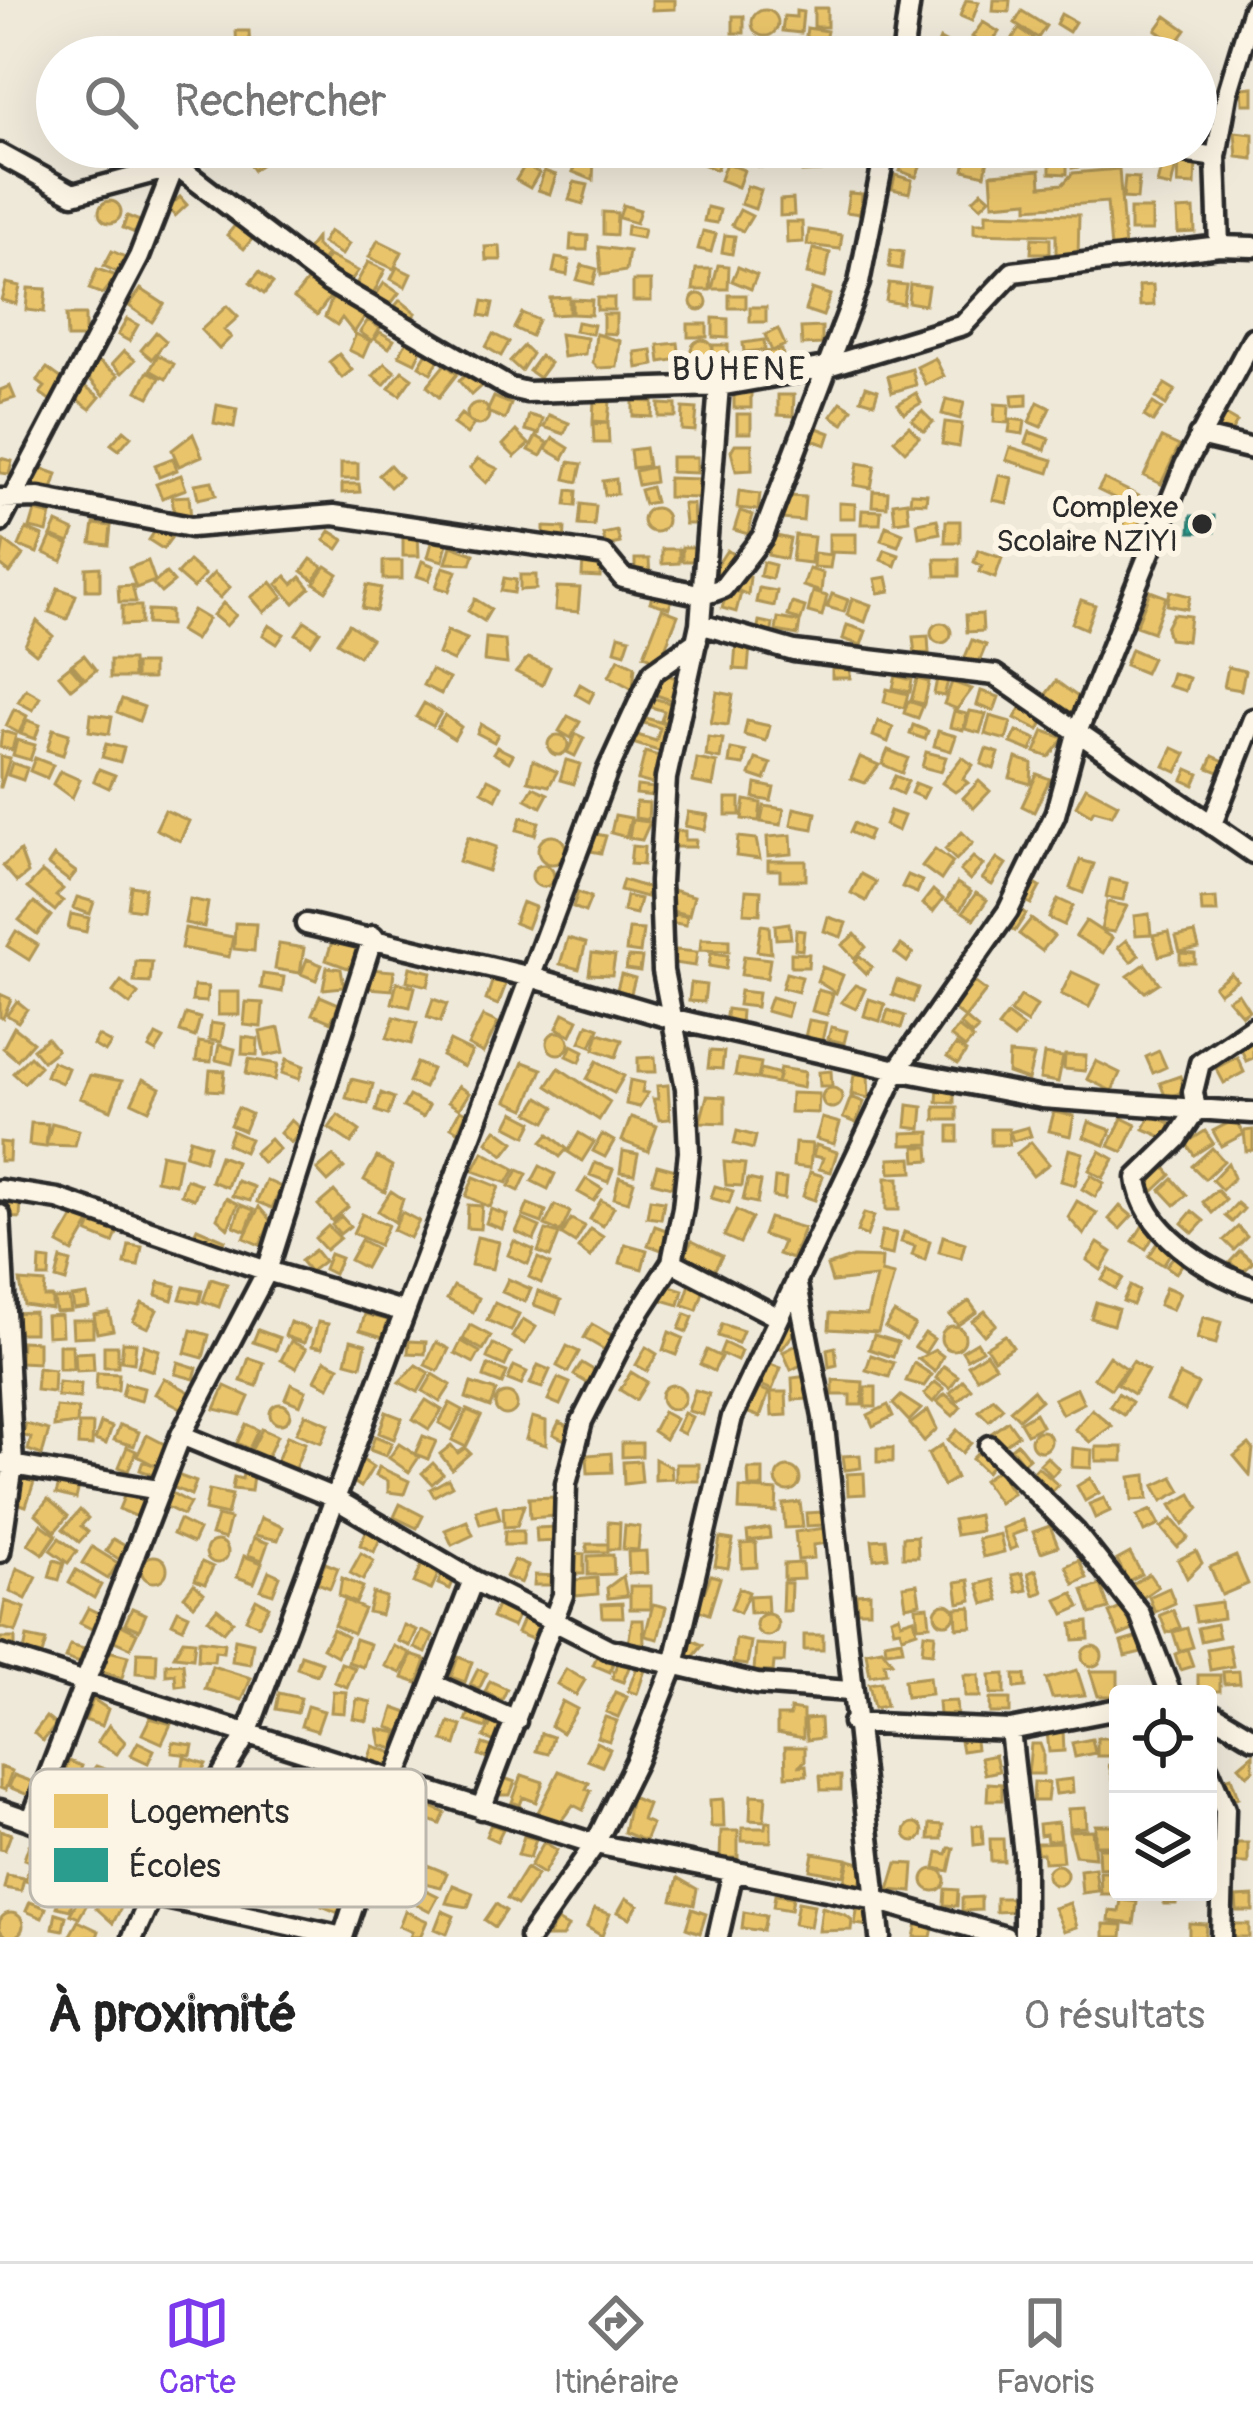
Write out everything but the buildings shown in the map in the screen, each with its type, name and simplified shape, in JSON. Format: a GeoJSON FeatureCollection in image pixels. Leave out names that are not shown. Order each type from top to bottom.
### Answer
{"type":"FeatureCollection","features":[{"type":"Feature","properties":{"kind":"street"},"geometry":{"type":"LineString","coordinates":[[905,36],[910,0]]}},
{"type":"Feature","properties":{"kind":"street"},"geometry":{"type":"LineString","coordinates":[[1217,151],[1227,94],[1253,9]]}},
{"type":"Feature","properties":{"kind":"street"},"geometry":{"type":"LineString","coordinates":[[0,154],[73,194],[164,168]]}},
{"type":"Feature","properties":{"kind":"street"},"geometry":{"type":"LineString","coordinates":[[0,522],[7,499],[139,257],[174,168]]}},
{"type":"Feature","properties":{"kind":"street"},"geometry":{"type":"LineString","coordinates":[[179,168],[233,204],[329,282],[510,388],[607,392],[719,386],[825,367],[964,325],[999,281],[1013,272],[1219,246],[1253,247]]}},
{"type":"Feature","properties":{"kind":"street"},"geometry":{"type":"LineString","coordinates":[[7,499],[39,498],[191,527],[334,515],[418,525],[604,556],[623,578],[703,595],[723,588],[763,536],[860,283],[882,168]]}},
{"type":"Feature","properties":{"kind":"street"},"geometry":{"type":"LineString","coordinates":[[1216,168],[1219,246]]}},
{"type":"Feature","properties":{"kind":"street"},"geometry":{"type":"LineString","coordinates":[[530,1937],[595,1844],[636,1761],[674,1665],[732,1418],[897,1070],[1008,911],[1055,814],[1078,730],[1199,436],[1253,338]]}},
{"type":"Feature","properties":{"kind":"street"},"geometry":{"type":"LineString","coordinates":[[481,1809],[563,1594],[566,1484],[581,1421],[629,1328],[672,1262],[689,1152],[686,1088],[670,1018],[660,882],[664,788],[698,632],[719,386]]}},
{"type":"Feature","properties":{"kind":"street"},"geometry":{"type":"LineString","coordinates":[[1199,436],[1253,449]]}},
{"type":"Feature","properties":{"kind":"street"},"geometry":{"type":"LineString","coordinates":[[698,632],[794,651],[982,671],[1016,687],[1253,853]]}},
{"type":"Feature","properties":{"kind":"street"},"geometry":{"type":"LineString","coordinates":[[226,1769],[247,1734],[607,772],[650,678],[698,632]]}},
{"type":"Feature","properties":{"kind":"street"},"geometry":{"type":"LineString","coordinates":[[1212,824],[1253,719]]}},
{"type":"Feature","properties":{"kind":"street"},"geometry":{"type":"LineString","coordinates":[[306,924],[373,936],[670,1018],[897,1070],[1042,1098],[1253,1113]]}},
{"type":"Feature","properties":{"kind":"street"},"geometry":{"type":"LineString","coordinates":[[52,1769],[181,1435],[267,1271],[373,936]]}},
{"type":"Feature","properties":{"kind":"street"},"geometry":{"type":"LineString","coordinates":[[1253,1027],[1200,1063],[1193,1092],[1196,1110],[1177,1139],[1140,1172],[1139,1198],[1148,1214],[1197,1260],[1253,1287]]}},
{"type":"Feature","properties":{"kind":"street"},"geometry":{"type":"LineString","coordinates":[[0,1190],[58,1199],[267,1271],[403,1311]]}},
{"type":"Feature","properties":{"kind":"street"},"geometry":{"type":"LineString","coordinates":[[0,1215],[6,1464],[0,1552]]}},
{"type":"Feature","properties":{"kind":"street"},"geometry":{"type":"LineString","coordinates":[[672,1262],[778,1318]]}},
{"type":"Feature","properties":{"kind":"street"},"geometry":{"type":"LineString","coordinates":[[796,1280],[812,1338],[826,1438],[849,1691],[880,1937]]}},
{"type":"Feature","properties":{"kind":"street"},"geometry":{"type":"LineString","coordinates":[[181,1435],[332,1497],[473,1580],[609,1649],[757,1684],[849,1691]]}},
{"type":"Feature","properties":{"kind":"street"},"geometry":{"type":"LineString","coordinates":[[989,1446],[1075,1532],[1140,1614],[1168,1685]]}},
{"type":"Feature","properties":{"kind":"street"},"geometry":{"type":"LineString","coordinates":[[6,1464],[159,1490]]}},
{"type":"Feature","properties":{"kind":"street"},"geometry":{"type":"LineString","coordinates":[[400,1769],[473,1580]]}},
{"type":"Feature","properties":{"kind":"street"},"geometry":{"type":"LineString","coordinates":[[0,1655],[352,1769]]}},
{"type":"Feature","properties":{"kind":"street"},"geometry":{"type":"LineString","coordinates":[[433,1684],[516,1721]]}},
{"type":"Feature","properties":{"kind":"street"},"geometry":{"type":"LineString","coordinates":[[853,1723],[1010,1730],[1109,1710]]}},
{"type":"Feature","properties":{"kind":"street"},"geometry":{"type":"LineString","coordinates":[[1217,1716],[1253,1738]]}},
{"type":"Feature","properties":{"kind":"street"},"geometry":{"type":"LineString","coordinates":[[1010,1730],[1024,1854],[1024,1937]]}},
{"type":"Feature","properties":{"kind":"street"},"geometry":{"type":"LineString","coordinates":[[1217,1790],[1225,1809],[1221,1937]]}},
{"type":"Feature","properties":{"kind":"street"},"geometry":{"type":"LineString","coordinates":[[426,1793],[595,1844],[876,1900],[1005,1937]]}},
{"type":"Feature","properties":{"kind":"street"},"geometry":{"type":"LineString","coordinates":[[0,1810],[30,1820]]}},
{"type":"Feature","properties":{"kind":"street"},"geometry":{"type":"LineString","coordinates":[[718,1937],[733,1871]]}},
{"type":"Feature","properties":{"kind":"street"},"geometry":{"type":"LineString","coordinates":[[133,1937],[147,1907]]}},
{"type":"Feature","properties":{"kind":"street"},"geometry":{"type":"LineString","coordinates":[[233,1907],[343,1937],[353,1907]]}},
{"type":"Feature","properties":{"kind":"place","name":"Complexe Scolaire NZIYI"},"geometry":{"type":"Point","coordinates":[1202,524]}},
{"type":"Feature","properties":{"kind":"district","name":"BUHENE"},"geometry":{"type":"Point","coordinates":[740,369]}}]}
